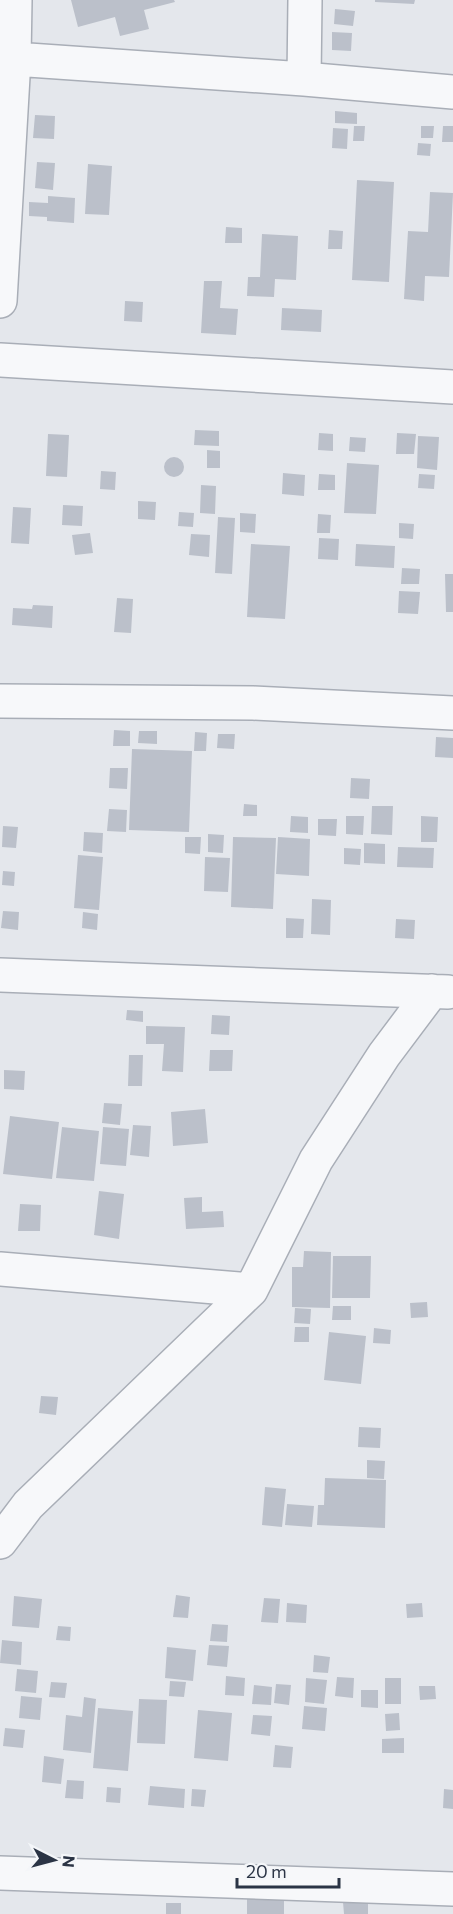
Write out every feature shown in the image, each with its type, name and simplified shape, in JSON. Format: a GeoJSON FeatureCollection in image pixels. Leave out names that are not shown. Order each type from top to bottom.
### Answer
{"type":"FeatureCollection","features":[{"type":"Feature","properties":{"kind":"street"},"geometry":{"type":"LineString","coordinates":[[0,301],[14,59],[15,0]]}},
{"type":"Feature","properties":{"kind":"street"},"geometry":{"type":"LineString","coordinates":[[304,0],[304,79]]}},
{"type":"Feature","properties":{"kind":"street"},"geometry":{"type":"LineString","coordinates":[[14,59],[453,92]]}},
{"type":"Feature","properties":{"kind":"street"},"geometry":{"type":"LineString","coordinates":[[0,360],[453,387]]}},
{"type":"Feature","properties":{"kind":"street"},"geometry":{"type":"LineString","coordinates":[[0,701],[253,703],[453,712]]}},
{"type":"Feature","properties":{"kind":"street"},"geometry":{"type":"LineString","coordinates":[[0,975],[443,991]]}},
{"type":"Feature","properties":{"kind":"street"},"geometry":{"type":"LineString","coordinates":[[0,1542],[28,1505],[251,1290],[316,1160],[384,1055],[443,991]]}},
{"type":"Feature","properties":{"kind":"street"},"geometry":{"type":"LineString","coordinates":[[0,1269],[251,1290]]}},
{"type":"Feature","properties":{"kind":"street"},"geometry":{"type":"LineString","coordinates":[[0,1874],[453,1889]]}},
{"type":"Feature","properties":{"kind":"building"},"geometry":{"type":"Polygon","coordinates":[[[71,0],[174,0],[175,2],[144,10],[149,29],[120,36],[115,17],[78,27],[71,0]]]}},
{"type":"Feature","properties":{"kind":"building"},"geometry":{"type":"Polygon","coordinates":[[[375,0],[415,0],[414,4],[375,2],[375,0]]]}},
{"type":"Feature","properties":{"kind":"building"},"geometry":{"type":"Polygon","coordinates":[[[335,9],[355,11],[353,26],[334,24],[335,9]]]}},
{"type":"Feature","properties":{"kind":"building"},"geometry":{"type":"Polygon","coordinates":[[[332,32],[352,33],[351,51],[332,50],[332,32]]]}},
{"type":"Feature","properties":{"kind":"building"},"geometry":{"type":"Polygon","coordinates":[[[335,111],[357,113],[357,124],[335,123],[335,111]]]}},
{"type":"Feature","properties":{"kind":"building"},"geometry":{"type":"Polygon","coordinates":[[[35,115],[55,116],[54,139],[33,138],[35,115]]]}},
{"type":"Feature","properties":{"kind":"building"},"geometry":{"type":"Polygon","coordinates":[[[354,126],[365,126],[364,141],[353,141],[354,126]]]}},
{"type":"Feature","properties":{"kind":"building"},"geometry":{"type":"Polygon","coordinates":[[[421,126],[434,126],[433,138],[421,138],[421,126]]]}},
{"type":"Feature","properties":{"kind":"building"},"geometry":{"type":"Polygon","coordinates":[[[443,126],[453,126],[453,142],[442,142],[443,126]]]}},
{"type":"Feature","properties":{"kind":"building"},"geometry":{"type":"Polygon","coordinates":[[[333,128],[348,129],[347,149],[332,148],[333,128]]]}},
{"type":"Feature","properties":{"kind":"building"},"geometry":{"type":"Polygon","coordinates":[[[418,143],[431,144],[430,156],[417,155],[418,143]]]}},
{"type":"Feature","properties":{"kind":"building"},"geometry":{"type":"Polygon","coordinates":[[[37,162],[55,163],[53,190],[35,188],[37,162]]]}},
{"type":"Feature","properties":{"kind":"building"},"geometry":{"type":"Polygon","coordinates":[[[88,164],[112,166],[109,215],[85,214],[88,164]]]}},
{"type":"Feature","properties":{"kind":"building"},"geometry":{"type":"Polygon","coordinates":[[[357,180],[394,182],[389,282],[352,280],[357,180]]]}},
{"type":"Feature","properties":{"kind":"building"},"geometry":{"type":"Polygon","coordinates":[[[430,192],[453,193],[449,277],[425,276],[424,301],[404,299],[408,231],[428,232],[430,192]]]}},
{"type":"Feature","properties":{"kind":"building"},"geometry":{"type":"Polygon","coordinates":[[[48,196],[75,198],[74,223],[47,221],[47,217],[29,216],[29,202],[48,203],[48,196]]]}},
{"type":"Feature","properties":{"kind":"building"},"geometry":{"type":"Polygon","coordinates":[[[226,227],[242,228],[242,243],[225,243],[226,227]]]}},
{"type":"Feature","properties":{"kind":"building"},"geometry":{"type":"Polygon","coordinates":[[[329,230],[343,231],[342,249],[328,249],[329,230]]]}},
{"type":"Feature","properties":{"kind":"building"},"geometry":{"type":"Polygon","coordinates":[[[262,234],[298,236],[296,280],[275,279],[274,297],[247,296],[248,277],[260,277],[262,234]]]}},
{"type":"Feature","properties":{"kind":"building"},"geometry":{"type":"Polygon","coordinates":[[[204,281],[222,281],[220,308],[238,309],[236,335],[201,333],[204,281]]]}},
{"type":"Feature","properties":{"kind":"building"},"geometry":{"type":"Polygon","coordinates":[[[125,301],[143,302],[142,322],[124,321],[125,301]]]}},
{"type":"Feature","properties":{"kind":"building"},"geometry":{"type":"Polygon","coordinates":[[[282,308],[322,310],[321,332],[281,330],[282,308]]]}},
{"type":"Feature","properties":{"kind":"building"},"geometry":{"type":"Polygon","coordinates":[[[195,430],[219,431],[219,446],[194,445],[195,430]]]}},
{"type":"Feature","properties":{"kind":"building"},"geometry":{"type":"Polygon","coordinates":[[[319,433],[333,434],[333,451],[318,450],[319,433]]]}},
{"type":"Feature","properties":{"kind":"building"},"geometry":{"type":"Polygon","coordinates":[[[397,433],[416,434],[414,454],[396,454],[397,433]]]}},
{"type":"Feature","properties":{"kind":"building"},"geometry":{"type":"Polygon","coordinates":[[[48,434],[69,435],[67,477],[46,476],[48,434]]]}},
{"type":"Feature","properties":{"kind":"building"},"geometry":{"type":"Polygon","coordinates":[[[418,436],[439,437],[437,470],[417,468],[418,436]]]}},
{"type":"Feature","properties":{"kind":"building"},"geometry":{"type":"Polygon","coordinates":[[[350,437],[366,438],[365,452],[349,451],[350,437]]]}},
{"type":"Feature","properties":{"kind":"building"},"geometry":{"type":"Polygon","coordinates":[[[207,450],[220,451],[220,468],[207,468],[207,450]]]}},
{"type":"Feature","properties":{"kind":"building"},"geometry":{"type":"Polygon","coordinates":[[[174,457],[181,460],[184,467],[181,474],[174,477],[167,474],[164,467],[167,460],[174,457]]]}},
{"type":"Feature","properties":{"kind":"building"},"geometry":{"type":"Polygon","coordinates":[[[347,463],[379,465],[376,514],[344,513],[347,463]]]}},
{"type":"Feature","properties":{"kind":"building"},"geometry":{"type":"Polygon","coordinates":[[[101,471],[116,472],[115,490],[100,489],[101,471]]]}},
{"type":"Feature","properties":{"kind":"building"},"geometry":{"type":"Polygon","coordinates":[[[283,473],[305,475],[304,496],[282,494],[283,473]]]}},
{"type":"Feature","properties":{"kind":"building"},"geometry":{"type":"Polygon","coordinates":[[[319,474],[335,475],[335,490],[318,490],[319,474]]]}},
{"type":"Feature","properties":{"kind":"building"},"geometry":{"type":"Polygon","coordinates":[[[419,474],[435,475],[434,489],[418,488],[419,474]]]}},
{"type":"Feature","properties":{"kind":"building"},"geometry":{"type":"Polygon","coordinates":[[[201,485],[216,486],[215,514],[200,513],[201,485]]]}},
{"type":"Feature","properties":{"kind":"building"},"geometry":{"type":"Polygon","coordinates":[[[138,501],[156,502],[155,520],[138,519],[138,501]]]}},
{"type":"Feature","properties":{"kind":"building"},"geometry":{"type":"Polygon","coordinates":[[[63,505],[83,506],[82,526],[62,525],[63,505]]]}},
{"type":"Feature","properties":{"kind":"building"},"geometry":{"type":"Polygon","coordinates":[[[13,507],[31,508],[29,544],[11,543],[13,507]]]}},
{"type":"Feature","properties":{"kind":"building"},"geometry":{"type":"Polygon","coordinates":[[[179,512],[194,513],[193,527],[178,526],[179,512]]]}},
{"type":"Feature","properties":{"kind":"building"},"geometry":{"type":"Polygon","coordinates":[[[240,513],[256,514],[255,533],[240,532],[240,513]]]}},
{"type":"Feature","properties":{"kind":"building"},"geometry":{"type":"Polygon","coordinates":[[[318,514],[331,515],[330,533],[317,533],[318,514]]]}},
{"type":"Feature","properties":{"kind":"building"},"geometry":{"type":"Polygon","coordinates":[[[218,517],[235,518],[232,574],[215,573],[218,517]]]}},
{"type":"Feature","properties":{"kind":"building"},"geometry":{"type":"Polygon","coordinates":[[[399,523],[414,524],[413,539],[399,538],[399,523]]]}},
{"type":"Feature","properties":{"kind":"building"},"geometry":{"type":"Polygon","coordinates":[[[90,533],[93,553],[75,555],[72,535],[90,533]]]}},
{"type":"Feature","properties":{"kind":"building"},"geometry":{"type":"Polygon","coordinates":[[[191,534],[210,535],[209,557],[189,555],[191,534]]]}},
{"type":"Feature","properties":{"kind":"building"},"geometry":{"type":"Polygon","coordinates":[[[319,538],[339,539],[338,560],[318,559],[319,538]]]}},
{"type":"Feature","properties":{"kind":"building"},"geometry":{"type":"Polygon","coordinates":[[[251,544],[290,546],[285,619],[247,617],[251,544]]]}},
{"type":"Feature","properties":{"kind":"building"},"geometry":{"type":"Polygon","coordinates":[[[356,544],[395,546],[394,568],[355,566],[356,544]]]}},
{"type":"Feature","properties":{"kind":"building"},"geometry":{"type":"Polygon","coordinates":[[[402,568],[420,569],[419,584],[401,584],[402,568]]]}},
{"type":"Feature","properties":{"kind":"building"},"geometry":{"type":"Polygon","coordinates":[[[445,574],[453,574],[453,612],[446,612],[445,574]]]}},
{"type":"Feature","properties":{"kind":"building"},"geometry":{"type":"Polygon","coordinates":[[[399,591],[420,592],[418,614],[398,613],[399,591]]]}},
{"type":"Feature","properties":{"kind":"building"},"geometry":{"type":"Polygon","coordinates":[[[117,598],[133,599],[131,633],[114,632],[117,598]]]}},
{"type":"Feature","properties":{"kind":"building"},"geometry":{"type":"Polygon","coordinates":[[[33,605],[53,606],[52,628],[12,625],[13,608],[32,609],[33,605]]]}},
{"type":"Feature","properties":{"kind":"building"},"geometry":{"type":"Polygon","coordinates":[[[114,730],[130,731],[130,746],[113,746],[114,730]]]}},
{"type":"Feature","properties":{"kind":"building"},"geometry":{"type":"Polygon","coordinates":[[[139,731],[157,731],[157,744],[138,743],[139,731]]]}},
{"type":"Feature","properties":{"kind":"building"},"geometry":{"type":"Polygon","coordinates":[[[195,732],[207,733],[206,751],[194,751],[195,732]]]}},
{"type":"Feature","properties":{"kind":"building"},"geometry":{"type":"Polygon","coordinates":[[[218,734],[235,734],[234,749],[217,748],[218,734]]]}},
{"type":"Feature","properties":{"kind":"building"},"geometry":{"type":"Polygon","coordinates":[[[436,737],[453,738],[453,758],[435,757],[436,737]]]}},
{"type":"Feature","properties":{"kind":"building"},"geometry":{"type":"Polygon","coordinates":[[[132,749],[192,751],[189,832],[129,830],[132,749]]]}},
{"type":"Feature","properties":{"kind":"building"},"geometry":{"type":"Polygon","coordinates":[[[110,768],[128,768],[127,789],[109,788],[110,768]]]}},
{"type":"Feature","properties":{"kind":"building"},"geometry":{"type":"Polygon","coordinates":[[[351,778],[370,779],[369,799],[350,798],[351,778]]]}},
{"type":"Feature","properties":{"kind":"building"},"geometry":{"type":"Polygon","coordinates":[[[244,804],[257,805],[257,816],[243,816],[244,804]]]}},
{"type":"Feature","properties":{"kind":"building"},"geometry":{"type":"Polygon","coordinates":[[[372,806],[393,806],[392,835],[371,834],[372,806]]]}},
{"type":"Feature","properties":{"kind":"building"},"geometry":{"type":"Polygon","coordinates":[[[109,809],[127,810],[126,832],[107,831],[109,809]]]}},
{"type":"Feature","properties":{"kind":"building"},"geometry":{"type":"Polygon","coordinates":[[[291,816],[308,817],[308,833],[290,832],[291,816]]]}},
{"type":"Feature","properties":{"kind":"building"},"geometry":{"type":"Polygon","coordinates":[[[346,816],[364,816],[363,835],[346,834],[346,816]]]}},
{"type":"Feature","properties":{"kind":"building"},"geometry":{"type":"Polygon","coordinates":[[[421,816],[438,817],[437,842],[421,842],[421,816]]]}},
{"type":"Feature","properties":{"kind":"building"},"geometry":{"type":"Polygon","coordinates":[[[318,819],[337,819],[336,836],[318,835],[318,819]]]}},
{"type":"Feature","properties":{"kind":"building"},"geometry":{"type":"Polygon","coordinates":[[[3,826],[18,827],[16,848],[2,847],[3,826]]]}},
{"type":"Feature","properties":{"kind":"building"},"geometry":{"type":"Polygon","coordinates":[[[84,832],[103,833],[102,853],[83,851],[84,832]]]}},
{"type":"Feature","properties":{"kind":"building"},"geometry":{"type":"Polygon","coordinates":[[[208,834],[224,835],[223,853],[208,852],[208,834]]]}},
{"type":"Feature","properties":{"kind":"building"},"geometry":{"type":"Polygon","coordinates":[[[185,837],[201,837],[200,854],[185,853],[185,837]]]}},
{"type":"Feature","properties":{"kind":"building"},"geometry":{"type":"Polygon","coordinates":[[[233,837],[276,838],[273,909],[231,907],[233,837]]]}},
{"type":"Feature","properties":{"kind":"building"},"geometry":{"type":"Polygon","coordinates":[[[278,837],[310,839],[309,876],[276,874],[278,837]]]}},
{"type":"Feature","properties":{"kind":"building"},"geometry":{"type":"Polygon","coordinates":[[[364,843],[385,844],[385,864],[364,863],[364,843]]]}},
{"type":"Feature","properties":{"kind":"building"},"geometry":{"type":"Polygon","coordinates":[[[398,847],[434,848],[433,868],[397,867],[398,847]]]}},
{"type":"Feature","properties":{"kind":"building"},"geometry":{"type":"Polygon","coordinates":[[[344,848],[361,849],[360,865],[344,864],[344,848]]]}},
{"type":"Feature","properties":{"kind":"building"},"geometry":{"type":"Polygon","coordinates":[[[78,855],[103,857],[99,910],[74,908],[78,855]]]}},
{"type":"Feature","properties":{"kind":"building"},"geometry":{"type":"Polygon","coordinates":[[[205,857],[230,858],[228,892],[204,891],[205,857]]]}},
{"type":"Feature","properties":{"kind":"building"},"geometry":{"type":"Polygon","coordinates":[[[3,871],[15,872],[14,886],[2,885],[3,871]]]}},
{"type":"Feature","properties":{"kind":"building"},"geometry":{"type":"Polygon","coordinates":[[[312,899],[331,900],[330,935],[311,934],[312,899]]]}},
{"type":"Feature","properties":{"kind":"building"},"geometry":{"type":"Polygon","coordinates":[[[3,911],[19,912],[18,930],[1,928],[3,911]]]}},
{"type":"Feature","properties":{"kind":"building"},"geometry":{"type":"Polygon","coordinates":[[[83,912],[98,914],[97,930],[82,928],[83,912]]]}},
{"type":"Feature","properties":{"kind":"building"},"geometry":{"type":"Polygon","coordinates":[[[286,918],[304,919],[303,938],[286,938],[286,918]]]}},
{"type":"Feature","properties":{"kind":"building"},"geometry":{"type":"Polygon","coordinates":[[[396,919],[415,920],[414,939],[395,938],[396,919]]]}},
{"type":"Feature","properties":{"kind":"building"},"geometry":{"type":"Polygon","coordinates":[[[127,1010],[143,1011],[143,1022],[126,1020],[127,1010]]]}},
{"type":"Feature","properties":{"kind":"building"},"geometry":{"type":"Polygon","coordinates":[[[212,1015],[230,1016],[229,1035],[211,1034],[212,1015]]]}},
{"type":"Feature","properties":{"kind":"building"},"geometry":{"type":"Polygon","coordinates":[[[146,1026],[185,1027],[183,1072],[162,1071],[164,1044],[146,1044],[146,1026]]]}},
{"type":"Feature","properties":{"kind":"building"},"geometry":{"type":"Polygon","coordinates":[[[210,1050],[233,1050],[232,1071],[209,1071],[210,1050]]]}},
{"type":"Feature","properties":{"kind":"building"},"geometry":{"type":"Polygon","coordinates":[[[129,1055],[143,1055],[142,1086],[128,1086],[129,1055]]]}},
{"type":"Feature","properties":{"kind":"building"},"geometry":{"type":"Polygon","coordinates":[[[4,1070],[25,1071],[24,1090],[4,1089],[4,1070]]]}},
{"type":"Feature","properties":{"kind":"building"},"geometry":{"type":"Polygon","coordinates":[[[104,1103],[122,1104],[120,1125],[102,1123],[104,1103]]]}},
{"type":"Feature","properties":{"kind":"building"},"geometry":{"type":"Polygon","coordinates":[[[205,1109],[208,1143],[173,1146],[171,1112],[205,1109]]]}},
{"type":"Feature","properties":{"kind":"building"},"geometry":{"type":"Polygon","coordinates":[[[10,1116],[59,1122],[52,1179],[3,1174],[10,1116]]]}},
{"type":"Feature","properties":{"kind":"building"},"geometry":{"type":"Polygon","coordinates":[[[133,1125],[151,1126],[149,1157],[130,1155],[133,1125]]]}},
{"type":"Feature","properties":{"kind":"building"},"geometry":{"type":"Polygon","coordinates":[[[62,1127],[99,1131],[94,1181],[56,1178],[62,1127]]]}},
{"type":"Feature","properties":{"kind":"building"},"geometry":{"type":"Polygon","coordinates":[[[103,1127],[129,1129],[126,1166],[100,1164],[103,1127]]]}},
{"type":"Feature","properties":{"kind":"building"},"geometry":{"type":"Polygon","coordinates":[[[99,1191],[124,1194],[119,1239],[94,1235],[99,1191]]]}},
{"type":"Feature","properties":{"kind":"building"},"geometry":{"type":"Polygon","coordinates":[[[202,1197],[202,1212],[223,1211],[224,1227],[186,1229],[184,1198],[202,1197]]]}},
{"type":"Feature","properties":{"kind":"building"},"geometry":{"type":"Polygon","coordinates":[[[20,1204],[41,1205],[40,1231],[18,1231],[20,1204]]]}},
{"type":"Feature","properties":{"kind":"building"},"geometry":{"type":"Polygon","coordinates":[[[304,1251],[331,1252],[330,1308],[292,1307],[292,1267],[303,1267],[304,1251]]]}},
{"type":"Feature","properties":{"kind":"building"},"geometry":{"type":"Polygon","coordinates":[[[333,1256],[371,1256],[370,1298],[332,1298],[333,1256]]]}},
{"type":"Feature","properties":{"kind":"building"},"geometry":{"type":"Polygon","coordinates":[[[427,1302],[428,1317],[411,1318],[410,1303],[427,1302]]]}},
{"type":"Feature","properties":{"kind":"building"},"geometry":{"type":"Polygon","coordinates":[[[333,1306],[351,1306],[351,1320],[332,1320],[333,1306]]]}},
{"type":"Feature","properties":{"kind":"building"},"geometry":{"type":"Polygon","coordinates":[[[295,1308],[311,1309],[310,1324],[294,1323],[295,1308]]]}},
{"type":"Feature","properties":{"kind":"building"},"geometry":{"type":"Polygon","coordinates":[[[295,1327],[309,1327],[309,1342],[294,1342],[295,1327]]]}},
{"type":"Feature","properties":{"kind":"building"},"geometry":{"type":"Polygon","coordinates":[[[374,1328],[391,1330],[390,1344],[373,1343],[374,1328]]]}},
{"type":"Feature","properties":{"kind":"building"},"geometry":{"type":"Polygon","coordinates":[[[329,1332],[366,1336],[361,1384],[324,1380],[329,1332]]]}},
{"type":"Feature","properties":{"kind":"building"},"geometry":{"type":"Polygon","coordinates":[[[41,1396],[58,1397],[56,1415],[39,1413],[41,1396]]]}},
{"type":"Feature","properties":{"kind":"building"},"geometry":{"type":"Polygon","coordinates":[[[359,1427],[381,1428],[380,1448],[358,1447],[359,1427]]]}},
{"type":"Feature","properties":{"kind":"building"},"geometry":{"type":"Polygon","coordinates":[[[367,1460],[385,1461],[384,1479],[367,1478],[367,1460]]]}},
{"type":"Feature","properties":{"kind":"building"},"geometry":{"type":"Polygon","coordinates":[[[325,1478],[386,1480],[385,1528],[317,1525],[318,1505],[324,1505],[325,1478]]]}},
{"type":"Feature","properties":{"kind":"building"},"geometry":{"type":"Polygon","coordinates":[[[265,1487],[286,1489],[282,1527],[262,1525],[265,1487]]]}},
{"type":"Feature","properties":{"kind":"building"},"geometry":{"type":"Polygon","coordinates":[[[287,1504],[314,1506],[312,1527],[285,1525],[287,1504]]]}},
{"type":"Feature","properties":{"kind":"building"},"geometry":{"type":"Polygon","coordinates":[[[176,1595],[190,1597],[188,1618],[173,1617],[176,1595]]]}},
{"type":"Feature","properties":{"kind":"building"},"geometry":{"type":"Polygon","coordinates":[[[14,1596],[42,1599],[39,1628],[12,1626],[14,1596]]]}},
{"type":"Feature","properties":{"kind":"building"},"geometry":{"type":"Polygon","coordinates":[[[264,1598],[280,1599],[278,1623],[261,1622],[264,1598]]]}},
{"type":"Feature","properties":{"kind":"building"},"geometry":{"type":"Polygon","coordinates":[[[287,1603],[307,1605],[306,1623],[286,1622],[287,1603]]]}},
{"type":"Feature","properties":{"kind":"building"},"geometry":{"type":"Polygon","coordinates":[[[422,1603],[423,1617],[407,1618],[406,1604],[422,1603]]]}},
{"type":"Feature","properties":{"kind":"building"},"geometry":{"type":"Polygon","coordinates":[[[212,1624],[228,1625],[227,1642],[210,1641],[212,1624]]]}},
{"type":"Feature","properties":{"kind":"building"},"geometry":{"type":"Polygon","coordinates":[[[58,1626],[71,1627],[70,1641],[56,1640],[58,1626]]]}},
{"type":"Feature","properties":{"kind":"building"},"geometry":{"type":"Polygon","coordinates":[[[2,1640],[22,1642],[21,1665],[0,1663],[2,1640]]]}},
{"type":"Feature","properties":{"kind":"building"},"geometry":{"type":"Polygon","coordinates":[[[209,1645],[229,1646],[227,1667],[207,1665],[209,1645]]]}},
{"type":"Feature","properties":{"kind":"building"},"geometry":{"type":"Polygon","coordinates":[[[167,1647],[196,1650],[193,1681],[165,1678],[167,1647]]]}},
{"type":"Feature","properties":{"kind":"building"},"geometry":{"type":"Polygon","coordinates":[[[314,1655],[330,1657],[328,1673],[313,1672],[314,1655]]]}},
{"type":"Feature","properties":{"kind":"building"},"geometry":{"type":"Polygon","coordinates":[[[17,1669],[38,1671],[36,1693],[15,1691],[17,1669]]]}},
{"type":"Feature","properties":{"kind":"building"},"geometry":{"type":"Polygon","coordinates":[[[226,1676],[245,1678],[244,1696],[225,1695],[226,1676]]]}},
{"type":"Feature","properties":{"kind":"building"},"geometry":{"type":"Polygon","coordinates":[[[337,1677],[354,1678],[353,1698],[335,1696],[337,1677]]]}},
{"type":"Feature","properties":{"kind":"building"},"geometry":{"type":"Polygon","coordinates":[[[306,1678],[327,1680],[324,1704],[305,1702],[306,1678]]]}},
{"type":"Feature","properties":{"kind":"building"},"geometry":{"type":"Polygon","coordinates":[[[385,1678],[401,1678],[401,1704],[385,1704],[385,1678]]]}},
{"type":"Feature","properties":{"kind":"building"},"geometry":{"type":"Polygon","coordinates":[[[170,1681],[186,1682],[184,1697],[169,1696],[170,1681]]]}},
{"type":"Feature","properties":{"kind":"building"},"geometry":{"type":"Polygon","coordinates":[[[51,1682],[67,1683],[65,1698],[49,1697],[51,1682]]]}},
{"type":"Feature","properties":{"kind":"building"},"geometry":{"type":"Polygon","coordinates":[[[276,1684],[291,1685],[289,1705],[274,1703],[276,1684]]]}},
{"type":"Feature","properties":{"kind":"building"},"geometry":{"type":"Polygon","coordinates":[[[254,1685],[272,1687],[271,1705],[252,1704],[254,1685]]]}},
{"type":"Feature","properties":{"kind":"building"},"geometry":{"type":"Polygon","coordinates":[[[419,1686],[435,1686],[436,1699],[420,1700],[419,1686]]]}},
{"type":"Feature","properties":{"kind":"building"},"geometry":{"type":"Polygon","coordinates":[[[361,1690],[378,1690],[378,1708],[361,1707],[361,1690]]]}},
{"type":"Feature","properties":{"kind":"building"},"geometry":{"type":"Polygon","coordinates":[[[21,1696],[42,1698],[40,1720],[19,1718],[21,1696]]]}},
{"type":"Feature","properties":{"kind":"building"},"geometry":{"type":"Polygon","coordinates":[[[84,1697],[96,1699],[91,1753],[63,1750],[66,1715],[82,1717],[84,1697]]]}},
{"type":"Feature","properties":{"kind":"building"},"geometry":{"type":"Polygon","coordinates":[[[139,1699],[167,1700],[165,1744],[137,1743],[139,1699]]]}},
{"type":"Feature","properties":{"kind":"building"},"geometry":{"type":"Polygon","coordinates":[[[304,1706],[327,1708],[325,1731],[302,1729],[304,1706]]]}},
{"type":"Feature","properties":{"kind":"building"},"geometry":{"type":"Polygon","coordinates":[[[98,1708],[133,1711],[128,1771],[93,1768],[98,1708]]]}},
{"type":"Feature","properties":{"kind":"building"},"geometry":{"type":"Polygon","coordinates":[[[198,1710],[232,1713],[228,1761],[194,1758],[198,1710]]]}},
{"type":"Feature","properties":{"kind":"building"},"geometry":{"type":"Polygon","coordinates":[[[399,1713],[400,1730],[386,1731],[385,1714],[399,1713]]]}},
{"type":"Feature","properties":{"kind":"building"},"geometry":{"type":"Polygon","coordinates":[[[253,1715],[272,1716],[270,1736],[251,1734],[253,1715]]]}},
{"type":"Feature","properties":{"kind":"building"},"geometry":{"type":"Polygon","coordinates":[[[5,1728],[25,1730],[23,1748],[3,1746],[5,1728]]]}},
{"type":"Feature","properties":{"kind":"building"},"geometry":{"type":"Polygon","coordinates":[[[404,1738],[404,1753],[382,1753],[382,1739],[404,1738]]]}},
{"type":"Feature","properties":{"kind":"building"},"geometry":{"type":"Polygon","coordinates":[[[275,1745],[293,1747],[291,1768],[273,1767],[275,1745]]]}},
{"type":"Feature","properties":{"kind":"building"},"geometry":{"type":"Polygon","coordinates":[[[44,1756],[64,1759],[61,1784],[42,1782],[44,1756]]]}},
{"type":"Feature","properties":{"kind":"building"},"geometry":{"type":"Polygon","coordinates":[[[67,1780],[84,1781],[83,1799],[65,1798],[67,1780]]]}},
{"type":"Feature","properties":{"kind":"building"},"geometry":{"type":"Polygon","coordinates":[[[150,1786],[185,1789],[184,1808],[148,1805],[150,1786]]]}},
{"type":"Feature","properties":{"kind":"building"},"geometry":{"type":"Polygon","coordinates":[[[107,1787],[121,1788],[120,1803],[106,1802],[107,1787]]]}},
{"type":"Feature","properties":{"kind":"building"},"geometry":{"type":"Polygon","coordinates":[[[192,1789],[206,1790],[204,1807],[191,1806],[192,1789]]]}},
{"type":"Feature","properties":{"kind":"building"},"geometry":{"type":"Polygon","coordinates":[[[444,1789],[453,1790],[453,1809],[443,1808],[444,1789]]]}},
{"type":"Feature","properties":{"kind":"building"},"geometry":{"type":"Polygon","coordinates":[[[247,1899],[284,1899],[284,1914],[247,1914],[247,1899]]]}},
{"type":"Feature","properties":{"kind":"building"},"geometry":{"type":"Polygon","coordinates":[[[368,1901],[368,1914],[344,1914],[343,1902],[368,1901]]]}},
{"type":"Feature","properties":{"kind":"building"},"geometry":{"type":"Polygon","coordinates":[[[166,1903],[181,1903],[181,1914],[166,1914],[166,1903]]]}}]}
